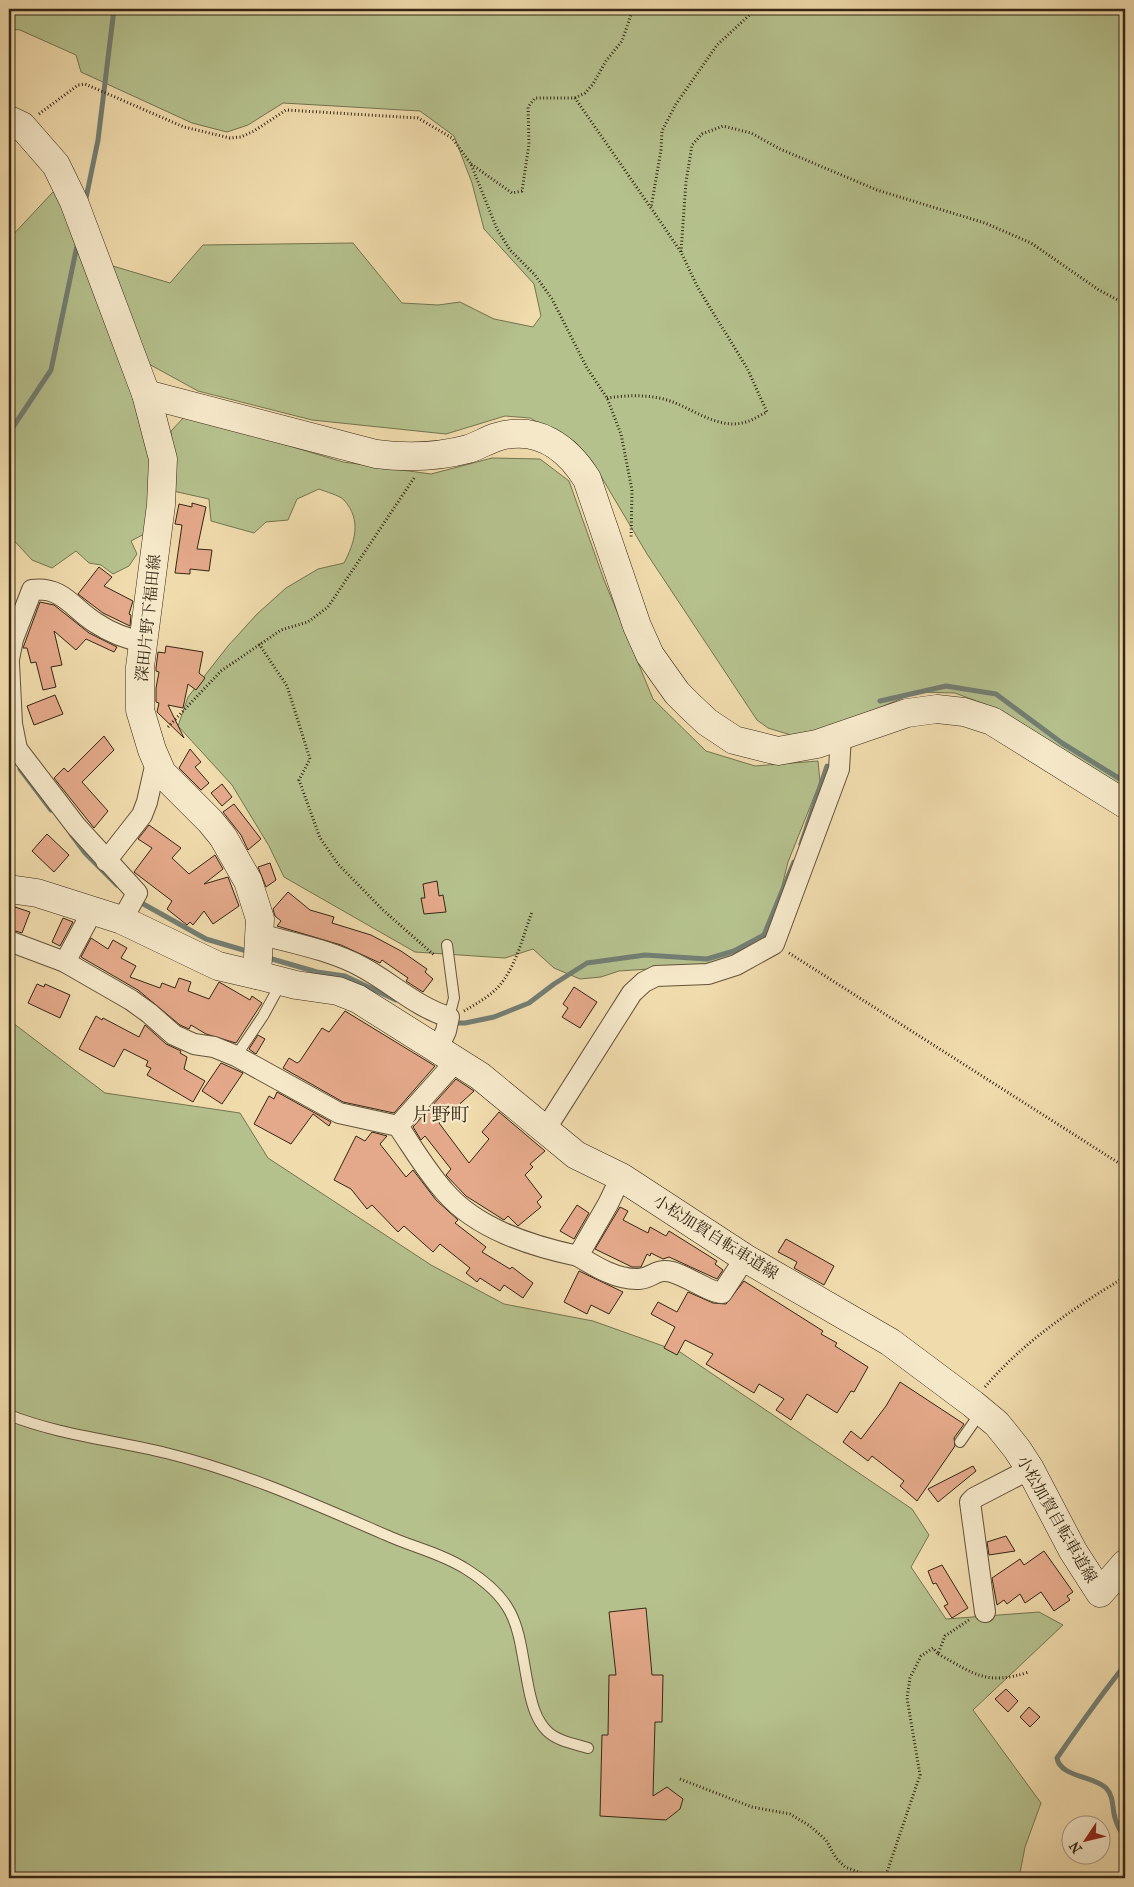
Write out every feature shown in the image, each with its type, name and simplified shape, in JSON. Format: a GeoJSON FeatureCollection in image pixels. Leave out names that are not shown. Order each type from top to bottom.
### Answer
{"type":"FeatureCollection","features":[{"type":"Feature","properties":{"kind":"main road","name":"深田片野下福田線"},"geometry":{"type":"LineString","coordinates":[[15,123],[56,165],[146,394],[163,459],[161,505],[140,666],[140,710],[154,756],[162,773],[210,821],[237,860],[255,898],[260,919],[258,934],[269,978]]}},
{"type":"Feature","properties":{"kind":"main road"},"geometry":{"type":"LineString","coordinates":[[146,394],[376,454],[402,457],[430,455],[469,448],[513,434],[530,435],[565,451],[576,462],[587,479],[637,626],[650,654],[683,699],[708,722],[734,740],[756,746],[785,750],[817,744],[907,713],[937,709],[964,712],[992,721],[1125,804]]}},
{"type":"Feature","properties":{"kind":"main road"},"geometry":{"type":"LineString","coordinates":[[9,889],[37,892],[94,910],[122,920],[218,966],[269,978]]}},
{"type":"Feature","properties":{"kind":"main road","name":"小松加賀自転車道線"},"geometry":{"type":"LineString","coordinates":[[269,978],[338,991],[358,999],[448,1054],[576,1155],[620,1177],[745,1258],[890,1342],[997,1424],[1030,1469],[1073,1551],[1100,1593],[1125,1564]]}},
{"type":"Feature","properties":{"kind":"street"},"geometry":{"type":"LineString","coordinates":[[9,659],[13,639],[32,590],[42,588],[52,590],[68,600],[95,623],[111,632],[125,638],[144,642]]}},
{"type":"Feature","properties":{"kind":"street"},"geometry":{"type":"LineString","coordinates":[[9,664],[12,724],[17,749],[32,772],[106,862],[137,894],[122,920]]}},
{"type":"Feature","properties":{"kind":"street"},"geometry":{"type":"LineString","coordinates":[[545,1130],[632,994],[644,982],[656,976],[708,974],[736,965],[774,944],[839,769],[841,736]]}},
{"type":"Feature","properties":{"kind":"street"},"geometry":{"type":"LineString","coordinates":[[106,862],[142,815],[147,802],[154,756]]}},
{"type":"Feature","properties":{"kind":"street"},"geometry":{"type":"LineString","coordinates":[[65,962],[94,910]]}},
{"type":"Feature","properties":{"kind":"street"},"geometry":{"type":"LineString","coordinates":[[258,934],[325,953],[362,967],[431,1011],[449,1016],[446,1032],[448,1054],[398,1126]]}},
{"type":"Feature","properties":{"kind":"street"},"geometry":{"type":"LineString","coordinates":[[9,942],[65,962],[131,1000],[174,1035],[194,1044],[214,1047],[236,1056],[339,1113],[398,1126],[445,1192],[475,1218],[503,1232],[578,1256],[609,1273],[627,1278],[641,1279],[655,1271],[663,1270],[677,1273],[718,1293],[722,1293],[745,1258]]}},
{"type":"Feature","properties":{"kind":"street"},"geometry":{"type":"LineString","coordinates":[[578,1256],[608,1204],[620,1177]]}},
{"type":"Feature","properties":{"kind":"street"},"geometry":{"type":"LineString","coordinates":[[985,1612],[970,1502],[974,1498],[1030,1469]]}},
{"type":"Feature","properties":{"kind":"lane"},"geometry":{"type":"LineString","coordinates":[[447,945],[454,998],[449,1016]]}},
{"type":"Feature","properties":{"kind":"lane"},"geometry":{"type":"LineString","coordinates":[[236,1056],[263,1016],[269,978]]}},
{"type":"Feature","properties":{"kind":"lane"},"geometry":{"type":"LineString","coordinates":[[960,1442],[977,1407]]}},
{"type":"Feature","properties":{"kind":"lane"},"geometry":{"type":"LineString","coordinates":[[9,1415],[72,1433],[178,1456],[260,1482],[388,1536],[449,1559],[493,1588],[506,1602],[515,1620],[521,1640],[532,1703],[539,1721],[556,1737],[588,1748]]}},
{"type":"Feature","properties":{"kind":"path"},"geometry":{"type":"LineString","coordinates":[[471,164],[512,193],[522,191],[529,144],[528,107],[535,98],[575,98],[585,93],[594,84],[606,61],[622,41],[633,9]]}},
{"type":"Feature","properties":{"kind":"path"},"geometry":{"type":"LineString","coordinates":[[651,208],[661,150],[662,131],[676,104],[717,45],[756,9]]}},
{"type":"Feature","properties":{"kind":"path"},"geometry":{"type":"LineString","coordinates":[[15,123],[78,86],[85,84],[184,127],[230,138],[241,137],[254,131],[286,110],[418,118],[452,138],[471,164],[497,229],[510,250],[535,275],[552,299],[588,368],[607,398],[622,434],[632,490],[631,544]]}},
{"type":"Feature","properties":{"kind":"path"},"geometry":{"type":"LineString","coordinates":[[575,98],[681,252],[698,288],[752,377],[767,412],[745,423],[725,424],[698,415],[672,402],[649,397],[607,398]]}},
{"type":"Feature","properties":{"kind":"path"},"geometry":{"type":"LineString","coordinates":[[681,252],[684,205],[692,145],[702,134],[723,126],[751,133],[780,149],[876,190],[992,226],[1031,244],[1099,290],[1125,304]]}},
{"type":"Feature","properties":{"kind":"path"},"geometry":{"type":"LineString","coordinates":[[154,756],[173,721],[194,702],[221,672],[281,630],[308,622],[328,607],[430,455]]}},
{"type":"Feature","properties":{"kind":"path"},"geometry":{"type":"LineString","coordinates":[[259,644],[287,686],[310,759],[300,780],[320,838],[338,864],[372,900],[430,951],[453,983]]}},
{"type":"Feature","properties":{"kind":"path"},"geometry":{"type":"LineString","coordinates":[[449,1016],[459,1013],[494,992],[504,980],[532,912]]}},
{"type":"Feature","properties":{"kind":"path"},"geometry":{"type":"LineString","coordinates":[[774,944],[1125,1167]]}},
{"type":"Feature","properties":{"kind":"path"},"geometry":{"type":"LineString","coordinates":[[977,1407],[992,1378],[1024,1348],[1046,1330],[1125,1277]]}},
{"type":"Feature","properties":{"kind":"path"},"geometry":{"type":"LineString","coordinates":[[938,1654],[946,1636],[977,1614],[985,1612]]}},
{"type":"Feature","properties":{"kind":"path"},"geometry":{"type":"LineString","coordinates":[[885,1878],[920,1775],[908,1698],[910,1678],[921,1656],[933,1648],[938,1654],[971,1674],[991,1678],[1014,1677],[1030,1672]]}},
{"type":"Feature","properties":{"kind":"path"},"geometry":{"type":"LineString","coordinates":[[680,1779],[752,1807],[790,1814],[810,1826],[826,1840],[836,1858],[844,1866],[874,1878]]}},
{"type":"Feature","properties":{"kind":"green space"},"geometry":{"type":"Polygon","coordinates":[[[9,9],[1125,9],[1125,791],[1003,711],[955,693],[917,692],[804,739],[768,728],[757,720],[647,554],[592,461],[575,442],[530,418],[505,416],[446,434],[312,420],[198,391],[147,363],[106,264],[170,283],[203,245],[353,243],[402,303],[438,305],[460,302],[494,319],[533,327],[541,316],[534,284],[484,229],[472,183],[454,136],[420,111],[283,103],[248,125],[227,132],[192,123],[81,72],[76,55],[20,30],[9,29],[9,9]]]}},
{"type":"Feature","properties":{"kind":"green space"},"geometry":{"type":"Polygon","coordinates":[[[53,192],[60,194],[143,419],[155,487],[150,531],[131,541],[137,554],[129,566],[113,574],[101,565],[89,563],[76,551],[52,568],[32,560],[9,535],[9,239],[53,192]]]}},
{"type":"Feature","properties":{"kind":"green space"},"geometry":{"type":"Polygon","coordinates":[[[186,415],[343,462],[431,474],[492,458],[540,459],[569,481],[604,580],[653,699],[706,751],[755,766],[818,761],[820,782],[788,862],[773,922],[760,942],[735,957],[709,965],[619,971],[601,977],[580,979],[554,968],[533,949],[505,958],[415,952],[284,877],[269,846],[232,785],[178,726],[188,697],[228,646],[257,614],[286,588],[318,569],[344,563],[354,539],[355,523],[350,508],[342,498],[319,489],[297,499],[288,520],[266,522],[254,533],[211,521],[209,499],[173,491],[171,431],[186,415]]]}},
{"type":"Feature","properties":{"kind":"green space"},"geometry":{"type":"Polygon","coordinates":[[[9,1020],[105,1093],[240,1113],[268,1158],[431,1265],[504,1304],[593,1321],[680,1352],[912,1509],[929,1535],[911,1567],[946,1619],[1039,1612],[1063,1625],[973,1710],[1041,1803],[1025,1847],[1019,1878],[9,1878],[9,1020]]]}},
{"type":"Feature","properties":{"kind":"building"},"geometry":{"type":"Polygon","coordinates":[[[192,503],[206,507],[197,549],[212,550],[209,571],[190,569],[190,574],[175,573],[182,525],[175,524],[179,504],[192,507],[192,503]]]}},
{"type":"Feature","properties":{"kind":"building"},"geometry":{"type":"Polygon","coordinates":[[[99,567],[112,577],[104,586],[133,601],[129,614],[131,615],[130,626],[103,613],[78,594],[99,567]]]}},
{"type":"Feature","properties":{"kind":"building"},"geometry":{"type":"Polygon","coordinates":[[[40,602],[54,605],[89,633],[117,647],[114,652],[86,639],[76,650],[54,631],[62,665],[51,667],[56,687],[43,690],[36,662],[31,663],[27,648],[23,648],[40,602]]]}},
{"type":"Feature","properties":{"kind":"building"},"geometry":{"type":"Polygon","coordinates":[[[166,646],[203,652],[199,673],[205,678],[196,690],[188,684],[183,708],[168,705],[184,738],[157,712],[159,703],[156,702],[159,672],[156,671],[158,652],[165,653],[166,646]]]}},
{"type":"Feature","properties":{"kind":"building"},"geometry":{"type":"Polygon","coordinates":[[[55,695],[63,714],[34,725],[27,706],[55,695]]]}},
{"type":"Feature","properties":{"kind":"building"},"geometry":{"type":"Polygon","coordinates":[[[104,736],[114,750],[82,782],[108,811],[94,828],[54,778],[64,768],[68,772],[104,736]]]}},
{"type":"Feature","properties":{"kind":"building"},"geometry":{"type":"Polygon","coordinates":[[[190,749],[201,762],[195,767],[209,783],[201,790],[179,768],[190,749]]]}},
{"type":"Feature","properties":{"kind":"building"},"geometry":{"type":"Polygon","coordinates":[[[222,784],[232,797],[222,806],[211,793],[222,784]]]}},
{"type":"Feature","properties":{"kind":"building"},"geometry":{"type":"Polygon","coordinates":[[[234,804],[261,839],[248,850],[241,835],[223,812],[234,804]]]}},
{"type":"Feature","properties":{"kind":"building"},"geometry":{"type":"Polygon","coordinates":[[[149,825],[181,848],[172,858],[189,874],[215,855],[223,869],[204,884],[228,877],[239,906],[213,924],[204,911],[193,925],[190,922],[187,925],[167,909],[172,901],[134,872],[152,848],[138,839],[149,825]]]}},
{"type":"Feature","properties":{"kind":"building"},"geometry":{"type":"Polygon","coordinates":[[[47,834],[69,855],[54,872],[32,851],[47,834]]]}},
{"type":"Feature","properties":{"kind":"building"},"geometry":{"type":"Polygon","coordinates":[[[270,863],[276,880],[266,887],[258,867],[270,863]]]}},
{"type":"Feature","properties":{"kind":"building"},"geometry":{"type":"Polygon","coordinates":[[[437,881],[439,896],[443,895],[446,912],[424,914],[421,898],[425,898],[423,884],[437,881]]]}},
{"type":"Feature","properties":{"kind":"building"},"geometry":{"type":"Polygon","coordinates":[[[288,892],[310,910],[334,917],[332,923],[371,935],[401,951],[427,969],[425,972],[433,979],[423,992],[406,981],[408,978],[382,960],[380,963],[341,945],[277,926],[281,921],[275,916],[273,909],[288,892]]]}},
{"type":"Feature","properties":{"kind":"building"},"geometry":{"type":"Polygon","coordinates":[[[15,907],[30,912],[22,933],[9,929],[15,907]]]}},
{"type":"Feature","properties":{"kind":"building"},"geometry":{"type":"Polygon","coordinates":[[[63,918],[73,922],[60,946],[52,942],[63,918]]]}},
{"type":"Feature","properties":{"kind":"building"},"geometry":{"type":"Polygon","coordinates":[[[91,938],[108,949],[113,940],[127,948],[121,958],[136,966],[130,977],[160,988],[162,983],[175,988],[179,978],[191,982],[188,991],[209,999],[219,982],[250,1000],[252,996],[262,1003],[236,1043],[206,1034],[191,1025],[189,1029],[180,1025],[138,990],[81,957],[91,938]]]}},
{"type":"Feature","properties":{"kind":"building"},"geometry":{"type":"Polygon","coordinates":[[[37,984],[44,987],[45,984],[70,995],[60,1018],[28,1003],[37,984]]]}},
{"type":"Feature","properties":{"kind":"building"},"geometry":{"type":"Polygon","coordinates":[[[574,987],[597,1002],[580,1028],[562,1017],[568,1008],[563,1004],[574,987]]]}},
{"type":"Feature","properties":{"kind":"building"},"geometry":{"type":"Polygon","coordinates":[[[345,1011],[435,1066],[394,1113],[343,1102],[283,1068],[289,1058],[297,1063],[300,1061],[322,1028],[329,1032],[345,1011]]]}},
{"type":"Feature","properties":{"kind":"building"},"geometry":{"type":"Polygon","coordinates":[[[96,1016],[139,1037],[145,1025],[166,1044],[181,1051],[180,1053],[187,1057],[184,1069],[205,1081],[193,1102],[147,1075],[151,1068],[146,1066],[148,1061],[124,1049],[114,1067],[79,1049],[96,1016]]]}},
{"type":"Feature","properties":{"kind":"building"},"geometry":{"type":"Polygon","coordinates":[[[258,1035],[265,1039],[256,1054],[249,1049],[258,1035]]]}},
{"type":"Feature","properties":{"kind":"building"},"geometry":{"type":"Polygon","coordinates":[[[221,1063],[243,1073],[222,1104],[202,1091],[221,1063]]]}},
{"type":"Feature","properties":{"kind":"building"},"geometry":{"type":"Polygon","coordinates":[[[456,1079],[474,1091],[439,1123],[469,1163],[489,1139],[482,1132],[499,1112],[545,1151],[530,1164],[533,1167],[525,1175],[542,1197],[537,1202],[541,1207],[518,1226],[508,1216],[504,1220],[466,1196],[446,1175],[451,1169],[425,1136],[421,1140],[413,1127],[456,1079]]]}},
{"type":"Feature","properties":{"kind":"building"},"geometry":{"type":"Polygon","coordinates":[[[277,1092],[331,1122],[329,1126],[313,1114],[291,1144],[254,1124],[269,1096],[274,1099],[277,1092]]]}},
{"type":"Feature","properties":{"kind":"building"},"geometry":{"type":"Polygon","coordinates":[[[372,1132],[387,1136],[380,1144],[406,1177],[413,1170],[436,1200],[458,1220],[455,1223],[486,1247],[482,1252],[510,1269],[512,1267],[533,1283],[523,1298],[504,1285],[500,1291],[480,1278],[477,1282],[466,1273],[470,1268],[440,1244],[433,1252],[404,1226],[398,1232],[372,1205],[367,1209],[351,1189],[334,1180],[356,1136],[365,1141],[372,1132]]]}},
{"type":"Feature","properties":{"kind":"building"},"geometry":{"type":"Polygon","coordinates":[[[577,1205],[589,1213],[574,1239],[560,1231],[577,1205]]]}},
{"type":"Feature","properties":{"kind":"building"},"geometry":{"type":"Polygon","coordinates":[[[620,1207],[628,1211],[623,1220],[648,1233],[650,1227],[666,1236],[669,1231],[717,1261],[715,1264],[723,1270],[717,1279],[669,1257],[663,1259],[651,1253],[650,1256],[647,1254],[641,1267],[632,1267],[595,1249],[620,1207]]]}},
{"type":"Feature","properties":{"kind":"building"},"geometry":{"type":"Polygon","coordinates":[[[786,1239],[834,1266],[824,1285],[794,1268],[797,1262],[778,1252],[786,1239]]]}},
{"type":"Feature","properties":{"kind":"building"},"geometry":{"type":"Polygon","coordinates":[[[579,1271],[623,1292],[609,1314],[591,1305],[587,1314],[564,1302],[579,1271]]]}},
{"type":"Feature","properties":{"kind":"building"},"geometry":{"type":"Polygon","coordinates":[[[744,1281],[823,1331],[821,1334],[837,1343],[835,1346],[868,1367],[854,1392],[851,1391],[837,1413],[807,1394],[791,1420],[776,1410],[784,1399],[759,1384],[754,1393],[706,1364],[713,1354],[685,1340],[677,1355],[664,1348],[675,1327],[651,1314],[658,1302],[677,1312],[688,1292],[713,1303],[726,1304],[744,1281]]]}},
{"type":"Feature","properties":{"kind":"building"},"geometry":{"type":"Polygon","coordinates":[[[900,1382],[964,1424],[954,1438],[955,1446],[917,1501],[900,1486],[904,1481],[872,1456],[868,1461],[843,1442],[851,1431],[861,1439],[886,1406],[900,1382]]]}},
{"type":"Feature","properties":{"kind":"building"},"geometry":{"type":"Polygon","coordinates":[[[973,1466],[976,1471],[938,1502],[928,1489],[973,1466]]]}},
{"type":"Feature","properties":{"kind":"building"},"geometry":{"type":"Polygon","coordinates":[[[1006,1536],[1015,1551],[989,1555],[987,1542],[1006,1536]]]}},
{"type":"Feature","properties":{"kind":"building"},"geometry":{"type":"Polygon","coordinates":[[[1044,1551],[1073,1592],[1067,1596],[1070,1600],[1054,1611],[1041,1592],[1025,1603],[1020,1594],[1007,1604],[1004,1600],[997,1605],[992,1578],[1020,1559],[1024,1565],[1044,1551]]]}},
{"type":"Feature","properties":{"kind":"building"},"geometry":{"type":"Polygon","coordinates":[[[942,1565],[968,1608],[952,1618],[944,1606],[948,1604],[936,1583],[933,1584],[928,1571],[942,1565]]]}},
{"type":"Feature","properties":{"kind":"building"},"geometry":{"type":"Polygon","coordinates":[[[646,1608],[652,1675],[663,1675],[662,1722],[655,1722],[653,1796],[667,1787],[683,1799],[680,1809],[666,1820],[600,1816],[602,1735],[608,1735],[609,1675],[616,1675],[609,1612],[646,1608]]]}},
{"type":"Feature","properties":{"kind":"building"},"geometry":{"type":"Polygon","coordinates":[[[1006,1689],[1018,1701],[1008,1712],[995,1699],[1006,1689]]]}},
{"type":"Feature","properties":{"kind":"building"},"geometry":{"type":"Polygon","coordinates":[[[1029,1707],[1040,1717],[1030,1727],[1020,1717],[1029,1707]]]}},
{"type":"Feature","properties":{"kind":"waterway"},"geometry":{"type":"LineString","coordinates":[[85,203],[98,140],[114,9]]}},
{"type":"Feature","properties":{"kind":"waterway"},"geometry":{"type":"LineString","coordinates":[[9,433],[51,370],[78,241]]}},
{"type":"Feature","properties":{"kind":"waterway"},"geometry":{"type":"LineString","coordinates":[[880,701],[946,686],[996,694],[1062,743],[1125,782]]}},
{"type":"Feature","properties":{"kind":"waterway"},"geometry":{"type":"LineString","coordinates":[[801,844],[827,766]]}},
{"type":"Feature","properties":{"kind":"waterway"},"geometry":{"type":"LineString","coordinates":[[20,769],[51,810]]}},
{"type":"Feature","properties":{"kind":"waterway"},"geometry":{"type":"LineString","coordinates":[[71,834],[85,853],[117,885]]}},
{"type":"Feature","properties":{"kind":"waterway"},"geometry":{"type":"LineString","coordinates":[[451,1023],[465,1023],[494,1017],[529,1003],[587,963],[645,955],[707,959],[734,951],[764,935],[794,862]]}},
{"type":"Feature","properties":{"kind":"waterway"},"geometry":{"type":"LineString","coordinates":[[138,901],[206,939],[250,952]]}},
{"type":"Feature","properties":{"kind":"waterway"},"geometry":{"type":"LineString","coordinates":[[265,957],[317,972],[345,976],[396,1000]]}},
{"type":"Feature","properties":{"kind":"waterway"},"geometry":{"type":"LineString","coordinates":[[1125,1665],[1057,1758],[1059,1764],[1064,1769],[1101,1784],[1109,1791],[1117,1824],[1125,1839]]}},
{"type":"Feature","properties":{"kind":"district","name":"片野町"},"geometry":{"type":"Point","coordinates":[441,1115]}}]}
